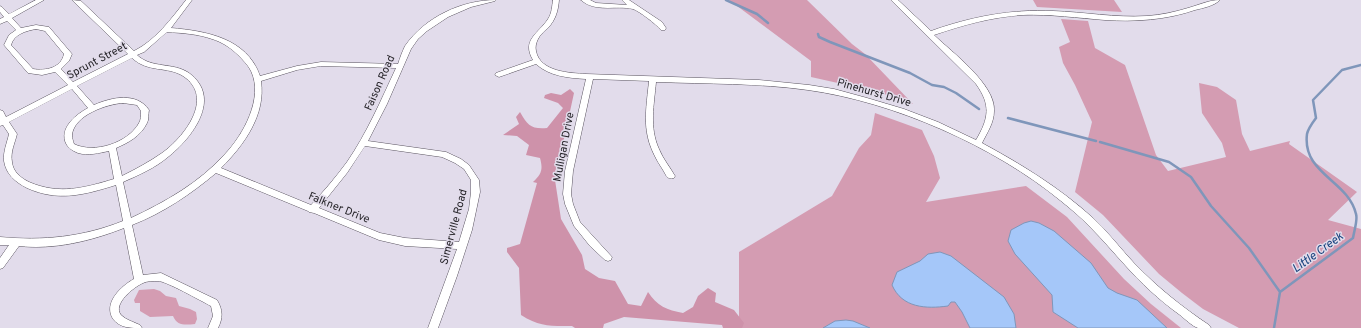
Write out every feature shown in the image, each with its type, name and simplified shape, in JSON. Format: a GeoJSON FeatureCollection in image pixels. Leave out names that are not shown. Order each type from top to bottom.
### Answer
{"type":"FeatureCollection","features":[{"type":"Feature","properties":{"kind":"street"},"geometry":{"type":"LineString","coordinates":[[0,22],[41,0]]}},
{"type":"Feature","properties":{"kind":"street"},"geometry":{"type":"LineString","coordinates":[[0,113],[3,121],[13,134],[8,150],[9,166],[15,176],[26,185],[46,192],[88,190],[120,181],[146,168],[178,144],[193,126],[200,108],[200,94],[190,78],[177,70],[146,64],[137,59],[79,2],[75,0]]}},
{"type":"Feature","properties":{"kind":"street","name":"Sprunt Street"},"geometry":{"type":"LineString","coordinates":[[3,121],[134,55],[154,41],[166,30],[189,0]]}},
{"type":"Feature","properties":{"kind":"street","name":"Faison Road"},"geometry":{"type":"LineString","coordinates":[[312,210],[346,170],[363,143],[414,38],[447,13],[493,0]]}},
{"type":"Feature","properties":{"kind":"street"},"geometry":{"type":"LineString","coordinates":[[499,75],[537,61],[533,54],[532,45],[536,36],[550,20],[556,0]]}},
{"type":"Feature","properties":{"kind":"street"},"geometry":{"type":"LineString","coordinates":[[584,0],[595,4],[635,7]]}},
{"type":"Feature","properties":{"kind":"street"},"geometry":{"type":"LineString","coordinates":[[625,0],[660,24],[663,28]]}},
{"type":"Feature","properties":{"kind":"street"},"geometry":{"type":"LineString","coordinates":[[894,0],[985,89],[990,106],[990,122],[977,144]]}},
{"type":"Feature","properties":{"kind":"street"},"geometry":{"type":"LineString","coordinates":[[930,34],[964,22],[992,16],[1038,13],[1105,18],[1154,17],[1190,10],[1206,2],[1217,0]]}},
{"type":"Feature","properties":{"kind":"street"},"geometry":{"type":"LineString","coordinates":[[0,8],[20,31]]}},
{"type":"Feature","properties":{"kind":"street"},"geometry":{"type":"LineString","coordinates":[[36,27],[47,29],[68,54],[66,61],[56,68],[43,72],[34,72],[24,65],[7,45],[11,36],[20,31],[36,27]]}},
{"type":"Feature","properties":{"kind":"street"},"geometry":{"type":"LineString","coordinates":[[0,240],[16,243],[46,243],[69,240],[100,233],[128,222],[173,200],[215,169],[234,149],[250,124],[258,101],[259,79],[249,62],[224,42],[214,37],[189,32],[166,30]]}},
{"type":"Feature","properties":{"kind":"street","name":"Pinehurst Drive"},"geometry":{"type":"LineString","coordinates":[[537,61],[551,70],[560,73],[653,79],[774,83],[835,92],[919,118],[977,144],[1007,160],[1040,181],[1089,221],[1138,274],[1165,299],[1206,328]]}},
{"type":"Feature","properties":{"kind":"street"},"geometry":{"type":"LineString","coordinates":[[259,79],[297,68],[321,64],[400,66]]}},
{"type":"Feature","properties":{"kind":"street"},"geometry":{"type":"LineString","coordinates":[[56,68],[93,108]]}},
{"type":"Feature","properties":{"kind":"street","name":"Mulligan Drive"},"geometry":{"type":"LineString","coordinates":[[590,76],[570,165],[567,194],[569,204],[577,224],[593,243],[608,257]]}},
{"type":"Feature","properties":{"kind":"street"},"geometry":{"type":"LineString","coordinates":[[653,79],[648,127],[650,138],[654,150],[671,176]]}},
{"type":"Feature","properties":{"kind":"street"},"geometry":{"type":"LineString","coordinates":[[123,100],[136,102],[144,108],[146,117],[139,129],[125,140],[112,147],[87,151],[78,149],[69,142],[68,136],[73,124],[82,115],[93,108],[108,102],[123,100]]}},
{"type":"Feature","properties":{"kind":"street","name":"Simerville Road"},"geometry":{"type":"LineString","coordinates":[[363,143],[443,154],[460,161],[467,167],[475,181],[476,196],[461,246],[433,328]]}},
{"type":"Feature","properties":{"kind":"street"},"geometry":{"type":"LineString","coordinates":[[112,147],[139,280]]}},
{"type":"Feature","properties":{"kind":"street","name":"Falkner Drive"},"geometry":{"type":"LineString","coordinates":[[215,169],[312,210],[390,239],[461,246]]}},
{"type":"Feature","properties":{"kind":"street"},"geometry":{"type":"LineString","coordinates":[[0,265],[16,243]]}},
{"type":"Feature","properties":{"kind":"street"},"geometry":{"type":"LineString","coordinates":[[137,328],[119,319],[115,314],[115,308],[120,295],[139,280],[161,277],[214,303],[218,313],[218,319],[213,328]]}},
{"type":"Feature","properties":{"kind":"shaded area"},"geometry":{"type":"Polygon","coordinates":[[[729,0],[807,0],[852,44],[865,54],[913,104],[878,92],[811,77],[811,61],[729,0]]]}},
{"type":"Feature","properties":{"kind":"shaded area"},"geometry":{"type":"Polygon","coordinates":[[[1033,0],[1114,0],[1122,12],[1037,7],[1033,0]]]}},
{"type":"Feature","properties":{"kind":"shaded area"},"geometry":{"type":"Polygon","coordinates":[[[1061,19],[1088,21],[1095,48],[1125,65],[1156,155],[1168,171],[1226,157],[1222,143],[1202,113],[1199,83],[1217,87],[1236,100],[1242,134],[1250,151],[1290,141],[1289,144],[1357,192],[1328,220],[1361,229],[1361,328],[1239,328],[1203,309],[1159,274],[1103,215],[1075,192],[1092,122],[1063,63],[1059,47],[1070,42],[1061,19]]]}},
{"type":"Feature","properties":{"kind":"shaded area"},"geometry":{"type":"Polygon","coordinates":[[[570,89],[574,93],[555,180],[561,219],[582,255],[585,269],[599,278],[615,281],[628,304],[641,306],[648,292],[655,301],[663,307],[683,313],[693,307],[698,296],[708,288],[716,293],[715,302],[734,310],[744,323],[742,328],[723,328],[722,325],[624,317],[604,324],[603,328],[575,328],[572,326],[551,326],[540,324],[521,315],[519,268],[507,252],[507,248],[520,244],[537,183],[533,182],[540,174],[541,165],[540,158],[526,155],[529,145],[517,136],[503,135],[519,124],[516,117],[520,112],[530,126],[547,128],[563,108],[558,103],[544,98],[545,95],[551,93],[561,95],[570,89]]]}},
{"type":"Feature","properties":{"kind":"shaded area"},"geometry":{"type":"Polygon","coordinates":[[[875,113],[922,130],[934,156],[940,178],[926,202],[1026,186],[1067,217],[1124,279],[1151,304],[1181,328],[739,328],[739,252],[832,196],[859,148],[871,135],[875,113]]]}},
{"type":"Feature","properties":{"kind":"shaded area"},"geometry":{"type":"Polygon","coordinates":[[[154,289],[160,291],[166,296],[176,298],[179,306],[196,312],[197,319],[195,324],[185,325],[179,323],[173,316],[150,317],[140,311],[140,303],[135,303],[134,300],[139,290],[154,289]]]}},
{"type":"Feature","properties":{"kind":"water"},"geometry":{"type":"Polygon","coordinates":[[[1031,221],[1039,223],[1054,231],[1091,263],[1108,288],[1137,300],[1167,328],[1078,328],[1053,312],[1052,295],[1015,254],[1008,241],[1011,230],[1031,221]]]}},
{"type":"Feature","properties":{"kind":"water"},"geometry":{"type":"Polygon","coordinates":[[[940,252],[951,256],[1004,297],[1014,314],[1016,328],[970,328],[955,302],[951,302],[948,306],[923,307],[908,303],[896,293],[892,285],[897,272],[920,261],[928,254],[940,252]]]}},
{"type":"Feature","properties":{"kind":"water"},"geometry":{"type":"Polygon","coordinates":[[[835,321],[853,321],[870,328],[823,328],[835,321]]]}},
{"type":"Feature","properties":{"kind":"waterway"},"geometry":{"type":"LineString","coordinates":[[726,0],[757,14],[768,23]]}},
{"type":"Feature","properties":{"kind":"waterway"},"geometry":{"type":"LineString","coordinates":[[818,34],[819,37],[830,42],[910,73],[932,85],[944,87],[956,93],[979,109]]}},
{"type":"Feature","properties":{"kind":"waterway","name":"Little Creek"},"geometry":{"type":"LineString","coordinates":[[1280,292],[1353,238],[1356,214],[1351,202],[1311,159],[1307,148],[1307,134],[1316,118],[1313,100],[1342,70],[1361,65]]}},
{"type":"Feature","properties":{"kind":"waterway"},"geometry":{"type":"LineString","coordinates":[[1008,118],[1096,141]]}},
{"type":"Feature","properties":{"kind":"waterway"},"geometry":{"type":"LineString","coordinates":[[1100,142],[1169,162],[1191,177],[1211,206],[1249,248],[1280,292]]}},
{"type":"Feature","properties":{"kind":"waterway","name":"Little Creek"},"geometry":{"type":"LineString","coordinates":[[1274,328],[1280,292]]}}]}
